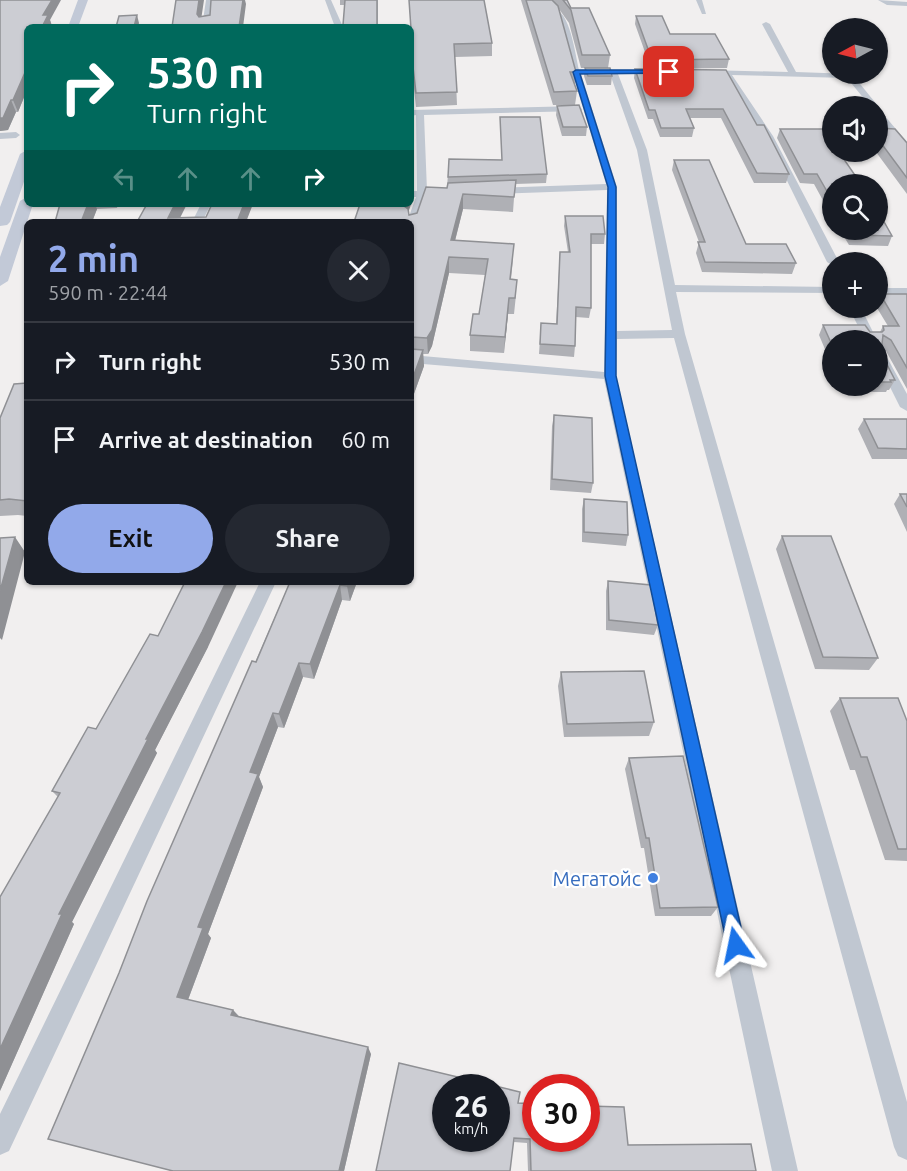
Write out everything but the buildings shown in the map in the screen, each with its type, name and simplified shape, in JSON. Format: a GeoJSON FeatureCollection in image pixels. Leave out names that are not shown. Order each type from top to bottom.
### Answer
{"type":"FeatureCollection","features":[{"type":"Feature","properties":{"kind":"main road"},"geometry":{"type":"LineString","coordinates":[[74,24],[83,0]]}},
{"type":"Feature","properties":{"kind":"main road"},"geometry":{"type":"LineString","coordinates":[[86,24],[93,0]]}},
{"type":"Feature","properties":{"kind":"main road"},"geometry":{"type":"LineString","coordinates":[[0,229],[24,162]]}},
{"type":"Feature","properties":{"kind":"main road"},"geometry":{"type":"LineString","coordinates":[[0,281],[25,207]]}},
{"type":"Feature","properties":{"kind":"street"},"geometry":{"type":"LineString","coordinates":[[206,24],[208,0]]}},
{"type":"Feature","properties":{"kind":"street"},"geometry":{"type":"LineString","coordinates":[[328,0],[338,24]]}},
{"type":"Feature","properties":{"kind":"street"},"geometry":{"type":"LineString","coordinates":[[699,0],[704,13]]}},
{"type":"Feature","properties":{"kind":"street"},"geometry":{"type":"LineString","coordinates":[[881,0],[887,3],[907,4]]}},
{"type":"Feature","properties":{"kind":"street"},"geometry":{"type":"LineString","coordinates":[[554,10],[562,16],[576,72],[612,187],[610,376],[785,1171]]}},
{"type":"Feature","properties":{"kind":"street"},"geometry":{"type":"LineString","coordinates":[[766,24],[793,74]]}},
{"type":"Feature","properties":{"kind":"street"},"geometry":{"type":"LineString","coordinates":[[576,72],[666,72]]}},
{"type":"Feature","properties":{"kind":"street"},"geometry":{"type":"LineString","coordinates":[[613,72],[642,150],[679,334],[907,1147]]}},
{"type":"Feature","properties":{"kind":"street"},"geometry":{"type":"LineString","coordinates":[[688,72],[849,76],[866,96]]}},
{"type":"Feature","properties":{"kind":"street"},"geometry":{"type":"LineString","coordinates":[[726,72],[769,136],[828,252]]}},
{"type":"Feature","properties":{"kind":"street"},"geometry":{"type":"LineString","coordinates":[[457,193],[416,194],[416,112],[588,109]]}},
{"type":"Feature","properties":{"kind":"street"},"geometry":{"type":"LineString","coordinates":[[888,124],[907,148]]}},
{"type":"Feature","properties":{"kind":"street"},"geometry":{"type":"LineString","coordinates":[[0,136],[16,135]]}},
{"type":"Feature","properties":{"kind":"street"},"geometry":{"type":"LineString","coordinates":[[481,192],[612,187]]}},
{"type":"Feature","properties":{"kind":"street"},"geometry":{"type":"LineString","coordinates":[[670,288],[822,290]]}},
{"type":"Feature","properties":{"kind":"street"},"geometry":{"type":"LineString","coordinates":[[888,291],[907,291]]}},
{"type":"Feature","properties":{"kind":"street"},"geometry":{"type":"LineString","coordinates":[[612,335],[679,334]]}},
{"type":"Feature","properties":{"kind":"street"},"geometry":{"type":"LineString","coordinates":[[414,359],[610,376]]}},
{"type":"Feature","properties":{"kind":"street"},"geometry":{"type":"LineString","coordinates":[[888,371],[907,407]]}},
{"type":"Feature","properties":{"kind":"street"},"geometry":{"type":"LineString","coordinates":[[0,1142],[267,585]]}},
{"type":"Feature","properties":{"kind":"place","name":"Мегатойс"},"geometry":{"type":"Point","coordinates":[653,878]}},
{"type":"Feature","properties":{"kind":"route"},"geometry":{"type":"LineString","coordinates":[[669,72],[576,72],[612,187],[610,376],[736,945]]}}]}
